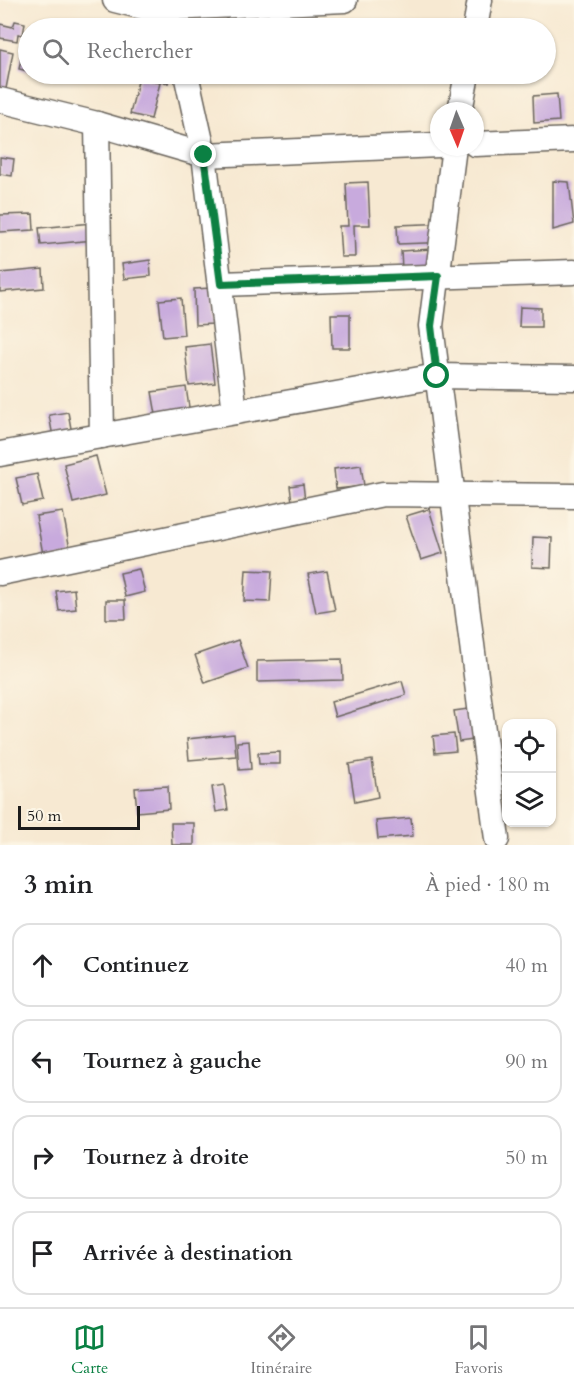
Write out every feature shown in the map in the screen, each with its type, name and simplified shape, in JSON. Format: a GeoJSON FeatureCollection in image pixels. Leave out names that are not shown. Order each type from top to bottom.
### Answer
{"type":"FeatureCollection","features":[{"type":"Feature","properties":{"kind":"street"},"geometry":{"type":"LineString","coordinates":[[115,0],[175,18],[345,0]]}},
{"type":"Feature","properties":{"kind":"street"},"geometry":{"type":"LineString","coordinates":[[477,18],[480,0]]}},
{"type":"Feature","properties":{"kind":"street"},"geometry":{"type":"LineString","coordinates":[[188,84],[204,155],[236,412]]}},
{"type":"Feature","properties":{"kind":"street"},"geometry":{"type":"LineString","coordinates":[[462,102],[465,84]]}},
{"type":"Feature","properties":{"kind":"street"},"geometry":{"type":"LineString","coordinates":[[0,100],[97,124],[204,155],[430,145]]}},
{"type":"Feature","properties":{"kind":"street"},"geometry":{"type":"LineString","coordinates":[[97,124],[102,436]]}},
{"type":"Feature","properties":{"kind":"street"},"geometry":{"type":"LineString","coordinates":[[484,144],[574,140]]}},
{"type":"Feature","properties":{"kind":"street"},"geometry":{"type":"LineString","coordinates":[[453,156],[431,326],[497,839]]}},
{"type":"Feature","properties":{"kind":"street"},"geometry":{"type":"LineString","coordinates":[[221,284],[574,272]]}},
{"type":"Feature","properties":{"kind":"street"},"geometry":{"type":"LineString","coordinates":[[0,454],[437,376],[574,378]]}},
{"type":"Feature","properties":{"kind":"street"},"geometry":{"type":"LineString","coordinates":[[0,573],[383,494],[574,496]]}},
{"type":"Feature","properties":{"kind":"building"},"geometry":{"type":"Polygon","coordinates":[[[15,21],[18,22],[17,41],[0,38],[0,24],[13,27],[15,21]]]}},
{"type":"Feature","properties":{"kind":"building"},"geometry":{"type":"Polygon","coordinates":[[[0,49],[13,52],[5,94],[0,93],[0,49]]]}},
{"type":"Feature","properties":{"kind":"building"},"geometry":{"type":"Polygon","coordinates":[[[137,84],[160,84],[151,119],[130,114],[137,84]]]}},
{"type":"Feature","properties":{"kind":"building"},"geometry":{"type":"Polygon","coordinates":[[[557,94],[559,121],[534,123],[533,96],[557,94]]]}},
{"type":"Feature","properties":{"kind":"building"},"geometry":{"type":"Polygon","coordinates":[[[0,157],[14,159],[12,176],[0,174],[0,157]]]}},
{"type":"Feature","properties":{"kind":"building"},"geometry":{"type":"Polygon","coordinates":[[[553,181],[569,182],[574,224],[553,230],[553,181]]]}},
{"type":"Feature","properties":{"kind":"building"},"geometry":{"type":"Polygon","coordinates":[[[368,182],[370,225],[354,225],[355,257],[341,257],[339,226],[348,226],[346,183],[368,182]]]}},
{"type":"Feature","properties":{"kind":"building"},"geometry":{"type":"Polygon","coordinates":[[[33,214],[34,230],[0,232],[0,215],[33,214]]]}},
{"type":"Feature","properties":{"kind":"building"},"geometry":{"type":"Polygon","coordinates":[[[92,223],[94,240],[41,245],[39,228],[92,223]]]}},
{"type":"Feature","properties":{"kind":"building"},"geometry":{"type":"Polygon","coordinates":[[[452,223],[453,242],[398,244],[397,225],[452,223]]]}},
{"type":"Feature","properties":{"kind":"building"},"geometry":{"type":"Polygon","coordinates":[[[447,248],[448,267],[402,269],[401,251],[447,248]]]}},
{"type":"Feature","properties":{"kind":"building"},"geometry":{"type":"Polygon","coordinates":[[[150,260],[151,276],[124,279],[122,264],[150,260]]]}},
{"type":"Feature","properties":{"kind":"building"},"geometry":{"type":"Polygon","coordinates":[[[43,269],[44,288],[0,292],[0,273],[43,269]]]}},
{"type":"Feature","properties":{"kind":"building"},"geometry":{"type":"Polygon","coordinates":[[[212,288],[213,324],[195,325],[194,289],[212,288]]]}},
{"type":"Feature","properties":{"kind":"building"},"geometry":{"type":"Polygon","coordinates":[[[181,298],[184,335],[163,337],[159,300],[181,298]]]}},
{"type":"Feature","properties":{"kind":"building"},"geometry":{"type":"Polygon","coordinates":[[[520,307],[541,308],[541,327],[519,327],[520,307]]]}},
{"type":"Feature","properties":{"kind":"building"},"geometry":{"type":"Polygon","coordinates":[[[331,314],[350,314],[350,348],[332,348],[331,314]]]}},
{"type":"Feature","properties":{"kind":"building"},"geometry":{"type":"Polygon","coordinates":[[[210,344],[215,383],[189,386],[185,347],[210,344]]]}},
{"type":"Feature","properties":{"kind":"building"},"geometry":{"type":"Polygon","coordinates":[[[186,387],[191,421],[158,426],[152,392],[186,387]]]}},
{"type":"Feature","properties":{"kind":"building"},"geometry":{"type":"Polygon","coordinates":[[[68,412],[74,445],[55,448],[49,415],[68,412]]]}},
{"type":"Feature","properties":{"kind":"building"},"geometry":{"type":"Polygon","coordinates":[[[96,456],[106,495],[73,503],[64,464],[96,456]]]}},
{"type":"Feature","properties":{"kind":"building"},"geometry":{"type":"Polygon","coordinates":[[[361,465],[364,486],[336,489],[334,469],[361,465]]]}},
{"type":"Feature","properties":{"kind":"building"},"geometry":{"type":"Polygon","coordinates":[[[37,474],[43,501],[22,505],[16,478],[37,474]]]}},
{"type":"Feature","properties":{"kind":"building"},"geometry":{"type":"Polygon","coordinates":[[[303,484],[305,501],[292,502],[290,486],[303,484]]]}},
{"type":"Feature","properties":{"kind":"building"},"geometry":{"type":"Polygon","coordinates":[[[429,509],[443,553],[421,560],[406,516],[429,509]]]}},
{"type":"Feature","properties":{"kind":"building"},"geometry":{"type":"Polygon","coordinates":[[[63,512],[71,555],[44,560],[36,516],[63,512]]]}},
{"type":"Feature","properties":{"kind":"building"},"geometry":{"type":"Polygon","coordinates":[[[533,537],[552,538],[551,568],[532,567],[533,537]]]}},
{"type":"Feature","properties":{"kind":"building"},"geometry":{"type":"Polygon","coordinates":[[[139,569],[145,592],[125,597],[120,573],[139,569]]]}},
{"type":"Feature","properties":{"kind":"building"},"geometry":{"type":"Polygon","coordinates":[[[246,570],[272,571],[270,602],[244,601],[246,570]]]}},
{"type":"Feature","properties":{"kind":"building"},"geometry":{"type":"Polygon","coordinates":[[[327,571],[335,610],[316,613],[308,574],[327,571]]]}},
{"type":"Feature","properties":{"kind":"building"},"geometry":{"type":"Polygon","coordinates":[[[74,589],[76,609],[59,611],[56,591],[74,589]]]}},
{"type":"Feature","properties":{"kind":"building"},"geometry":{"type":"Polygon","coordinates":[[[106,600],[125,600],[126,619],[106,619],[106,600]]]}},
{"type":"Feature","properties":{"kind":"building"},"geometry":{"type":"Polygon","coordinates":[[[238,640],[248,668],[205,683],[195,655],[238,640]]]}},
{"type":"Feature","properties":{"kind":"building"},"geometry":{"type":"Polygon","coordinates":[[[342,659],[343,680],[257,682],[257,661],[342,659]]]}},
{"type":"Feature","properties":{"kind":"building"},"geometry":{"type":"Polygon","coordinates":[[[402,681],[406,695],[335,717],[331,702],[402,681]]]}},
{"type":"Feature","properties":{"kind":"building"},"geometry":{"type":"Polygon","coordinates":[[[468,709],[473,740],[459,742],[454,711],[468,709]]]}},
{"type":"Feature","properties":{"kind":"building"},"geometry":{"type":"Polygon","coordinates":[[[234,734],[236,756],[189,760],[187,739],[234,734]]]}},
{"type":"Feature","properties":{"kind":"building"},"geometry":{"type":"Polygon","coordinates":[[[454,734],[456,751],[435,753],[433,736],[454,734]]]}},
{"type":"Feature","properties":{"kind":"building"},"geometry":{"type":"Polygon","coordinates":[[[249,741],[251,769],[239,770],[237,742],[249,741]]]}},
{"type":"Feature","properties":{"kind":"building"},"geometry":{"type":"Polygon","coordinates":[[[280,752],[280,764],[259,764],[258,753],[280,752]]]}},
{"type":"Feature","properties":{"kind":"building"},"geometry":{"type":"Polygon","coordinates":[[[372,760],[378,797],[355,802],[349,764],[372,760]]]}},
{"type":"Feature","properties":{"kind":"building"},"geometry":{"type":"Polygon","coordinates":[[[224,785],[228,810],[216,812],[212,787],[224,785]]]}},
{"type":"Feature","properties":{"kind":"building"},"geometry":{"type":"Polygon","coordinates":[[[168,786],[169,809],[137,812],[135,788],[168,786]]]}},
{"type":"Feature","properties":{"kind":"building"},"geometry":{"type":"Polygon","coordinates":[[[411,818],[413,836],[378,839],[376,821],[411,818]]]}},
{"type":"Feature","properties":{"kind":"building"},"geometry":{"type":"Polygon","coordinates":[[[171,823],[194,823],[194,845],[172,845],[171,823]]]}},
{"type":"Feature","properties":{"kind":"route"},"geometry":{"type":"LineString","coordinates":[[204,155],[221,284],[438,276],[431,326],[437,376]]}}]}
